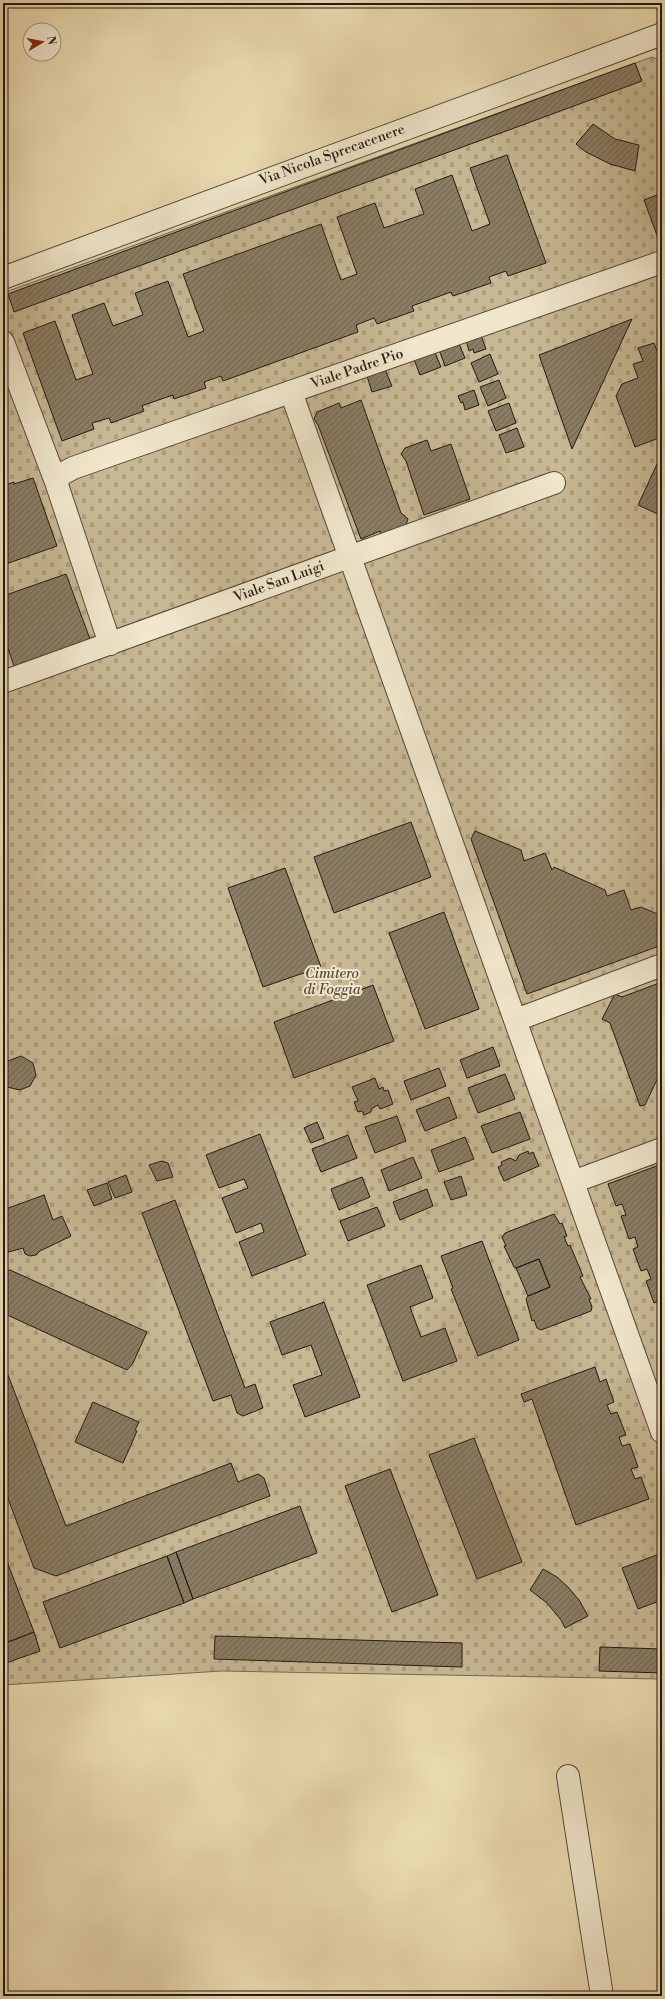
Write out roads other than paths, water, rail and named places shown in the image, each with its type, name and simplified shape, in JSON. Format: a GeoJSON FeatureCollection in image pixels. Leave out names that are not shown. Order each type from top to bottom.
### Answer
{"type":"FeatureCollection","features":[{"type":"Feature","properties":{"kind":"street","name":"Via Nicola Sprecacenere"},"geometry":{"type":"LineString","coordinates":[[3,278],[662,34]]}},
{"type":"Feature","properties":{"kind":"street","name":"Viale Padre Pio"},"geometry":{"type":"LineString","coordinates":[[56,482],[62,474],[73,468],[662,262]]}},
{"type":"Feature","properties":{"kind":"street"},"geometry":{"type":"LineString","coordinates":[[3,342],[56,482],[110,644]]}},
{"type":"Feature","properties":{"kind":"street"},"geometry":{"type":"LineString","coordinates":[[291,392],[662,1432]]}},
{"type":"Feature","properties":{"kind":"street","name":"Viale San Luigi"},"geometry":{"type":"LineString","coordinates":[[3,682],[554,483]]}},
{"type":"Feature","properties":{"kind":"street"},"geometry":{"type":"LineString","coordinates":[[516,1020],[662,965]]}},
{"type":"Feature","properties":{"kind":"street"},"geometry":{"type":"LineString","coordinates":[[573,1182],[662,1149]]}},
{"type":"Feature","properties":{"kind":"street"},"geometry":{"type":"LineString","coordinates":[[568,1776],[602,1996]]}},
{"type":"Feature","properties":{"kind":"park label","name":"Cimitero di Foggia"},"geometry":{"type":"Point","coordinates":[332,982]}}]}
